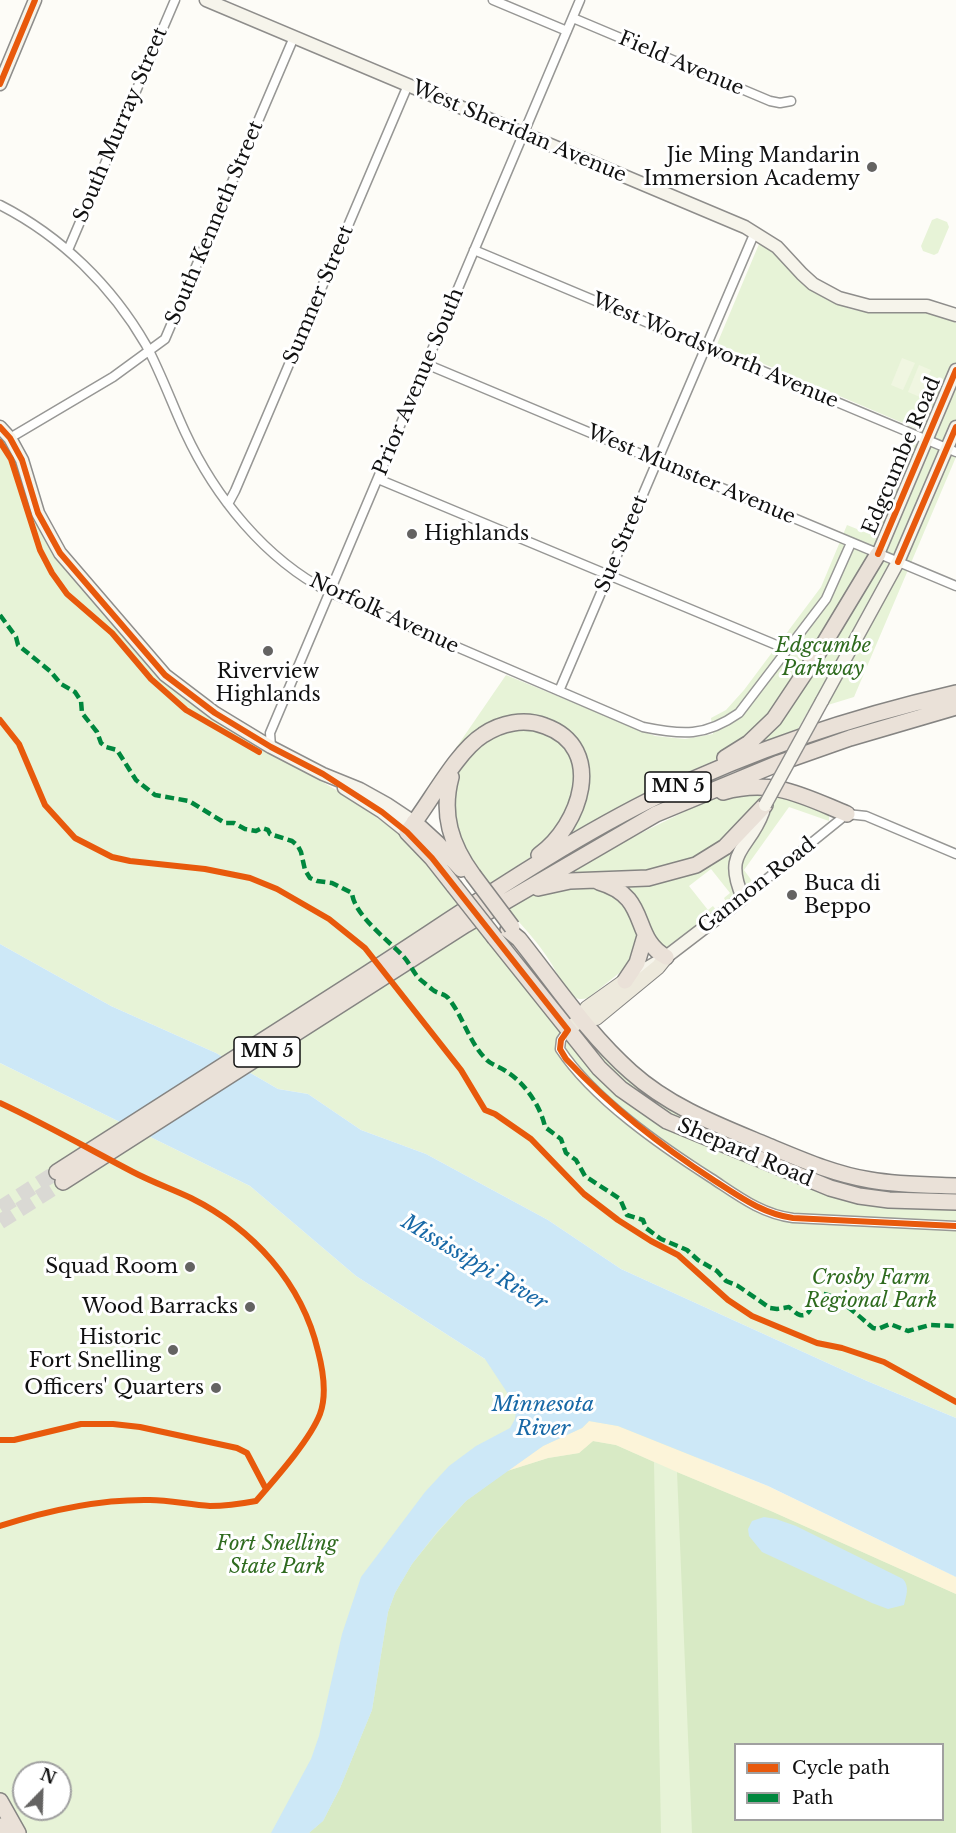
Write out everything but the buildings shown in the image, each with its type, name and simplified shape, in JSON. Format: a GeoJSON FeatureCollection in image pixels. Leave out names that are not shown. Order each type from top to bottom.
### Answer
{"type":"FeatureCollection","features":[{"type":"Feature","properties":{"kind":"highway"},"geometry":{"type":"LineString","coordinates":[[693,781],[717,762],[749,743],[774,719],[822,647],[878,554]]}},
{"type":"Feature","properties":{"kind":"highway","name":"MN 5"},"geometry":{"type":"LineString","coordinates":[[461,920],[499,888],[592,831],[665,793],[739,760],[844,723],[956,693]]}},
{"type":"Feature","properties":{"kind":"highway","name":"MN 5"},"geometry":{"type":"LineString","coordinates":[[63,1175],[461,920],[518,893],[656,814],[693,797],[850,738],[956,706]]}},
{"type":"Feature","properties":{"kind":"highway"},"geometry":{"type":"LineString","coordinates":[[499,888],[544,852],[567,823],[580,794],[581,768],[570,743],[557,731],[539,724],[519,723],[501,726],[483,735],[469,747],[411,827],[432,858],[465,880],[509,934]]}},
{"type":"Feature","properties":{"kind":"highway"},"geometry":{"type":"LineString","coordinates":[[453,768],[447,798],[447,820],[465,880],[509,934]]}},
{"type":"Feature","properties":{"kind":"highway"},"geometry":{"type":"LineString","coordinates":[[693,797],[731,790],[767,787],[792,791],[847,814]]}},
{"type":"Feature","properties":{"kind":"highway"},"geometry":{"type":"LineString","coordinates":[[518,893],[558,883],[590,879],[648,878],[696,866],[733,840],[765,805]]}},
{"type":"Feature","properties":{"kind":"highway"},"geometry":{"type":"LineString","coordinates":[[590,879],[615,888],[627,897],[635,907],[645,936],[657,952],[666,957]]}},
{"type":"Feature","properties":{"kind":"highway","name":"Shepard Road"},"geometry":{"type":"LineString","coordinates":[[509,934],[612,1054],[643,1082],[675,1105],[822,1168],[857,1178],[894,1184],[956,1186]]}},
{"type":"Feature","properties":{"kind":"highway","name":"Shepard Road"},"geometry":{"type":"LineString","coordinates":[[509,934],[568,1030],[599,1068],[621,1089],[667,1120],[830,1188],[859,1196],[921,1202],[956,1202]]}},
{"type":"Feature","properties":{"kind":"highway"},"geometry":{"type":"LineString","coordinates":[[625,981],[637,963],[645,936]]}},
{"type":"Feature","properties":{"kind":"highway"},"geometry":{"type":"LineString","coordinates":[[0,1801],[18,1833]]}},
{"type":"Feature","properties":{"kind":"highway"},"geometry":{"type":"LineString","coordinates":[[0,1826],[4,1833]]}},
{"type":"Feature","properties":{"kind":"main road","name":"Gannon Road"},"geometry":{"type":"LineString","coordinates":[[582,1018],[596,1018],[658,968],[666,957]]}},
{"type":"Feature","properties":{"kind":"main road","name":"Gannon Road"},"geometry":{"type":"LineString","coordinates":[[568,1030],[582,1018],[587,1008],[625,981]]}},
{"type":"Feature","properties":{"kind":"street"},"geometry":{"type":"LineString","coordinates":[[0,84],[36,0]]}},
{"type":"Feature","properties":{"kind":"street","name":"South Murray Street"},"geometry":{"type":"LineString","coordinates":[[68,250],[175,0]]}},
{"type":"Feature","properties":{"kind":"street","name":"West Sheridan Avenue"},"geometry":{"type":"LineString","coordinates":[[206,0],[755,232],[777,247],[813,284],[840,298],[869,306],[927,306],[956,315]]}},
{"type":"Feature","properties":{"kind":"street"},"geometry":{"type":"LineString","coordinates":[[493,0],[567,31]]}},
{"type":"Feature","properties":{"kind":"street","name":"Prior Avenue South"},"geometry":{"type":"LineString","coordinates":[[271,747],[270,733],[580,0]]}},
{"type":"Feature","properties":{"kind":"street","name":"Field Avenue"},"geometry":{"type":"LineString","coordinates":[[573,18],[770,101],[791,102]]}},
{"type":"Feature","properties":{"kind":"street","name":"South Kenneth Street"},"geometry":{"type":"LineString","coordinates":[[10,438],[112,377],[165,339],[294,37]]}},
{"type":"Feature","properties":{"kind":"street","name":"Sumner Street"},"geometry":{"type":"LineString","coordinates":[[228,504],[236,491],[408,85]]}},
{"type":"Feature","properties":{"kind":"street","name":"Norfolk Avenue"},"geometry":{"type":"LineString","coordinates":[[0,205],[29,222],[68,250],[97,278],[126,314],[149,351],[199,460],[228,504],[248,528],[302,577],[329,592],[643,727],[682,734],[722,725],[739,712],[786,649]]}},
{"type":"Feature","properties":{"kind":"street","name":"Sue Street"},"geometry":{"type":"LineString","coordinates":[[559,691],[755,232]]}},
{"type":"Feature","properties":{"kind":"street","name":"West Wordsworth Avenue"},"geometry":{"type":"LineString","coordinates":[[474,250],[952,450]]}},
{"type":"Feature","properties":{"kind":"street","name":"West Munster Avenue"},"geometry":{"type":"LineString","coordinates":[[426,364],[956,586]]}},
{"type":"Feature","properties":{"kind":"street","name":"Edgcumbe Road"},"geometry":{"type":"LineString","coordinates":[[878,554],[956,370]]}},
{"type":"Feature","properties":{"kind":"street","name":"Edgcumbe Road"},"geometry":{"type":"LineString","coordinates":[[743,898],[736,881],[736,862],[897,562],[952,450],[956,427]]}},
{"type":"Feature","properties":{"kind":"street"},"geometry":{"type":"LineString","coordinates":[[0,428],[10,438],[22,460],[42,521],[60,553],[165,675],[215,713],[411,827]]}},
{"type":"Feature","properties":{"kind":"street"},"geometry":{"type":"LineString","coordinates":[[378,479],[786,649],[830,592],[851,543]]}},
{"type":"Feature","properties":{"kind":"street"},"geometry":{"type":"LineString","coordinates":[[847,814],[866,816],[956,854]]}},
{"type":"Feature","properties":{"kind":"street","name":"Gannon Road"},"geometry":{"type":"LineString","coordinates":[[625,981],[666,957],[847,814]]}},
{"type":"Feature","properties":{"kind":"street"},"geometry":{"type":"LineString","coordinates":[[568,1030],[561,1040],[560,1049],[566,1059],[594,1088],[646,1134],[755,1206],[780,1216],[793,1218],[956,1226]]}},
{"type":"Feature","properties":{"kind":"green space"},"geometry":{"type":"Polygon","coordinates":[[[937,218],[947,222],[949,227],[938,253],[934,255],[923,251],[921,246],[932,220],[937,218]]]}},
{"type":"Feature","properties":{"kind":"green space","name":"Edgcumbe Parkway"},"geometry":{"type":"Polygon","coordinates":[[[759,244],[769,246],[801,281],[822,296],[850,309],[871,313],[920,312],[940,315],[956,323],[956,457],[854,697],[808,711],[798,729],[679,776],[564,837],[581,804],[566,732],[499,722],[415,812],[412,812],[506,675],[655,736],[685,739],[713,734],[711,718],[726,710],[744,690],[821,587],[847,525],[872,535],[917,429],[717,344],[759,244]]]}},
{"type":"Feature","properties":{"kind":"green space"},"geometry":{"type":"Polygon","coordinates":[[[902,358],[915,363],[903,390],[891,385],[902,358]]]}},
{"type":"Feature","properties":{"kind":"green space"},"geometry":{"type":"Polygon","coordinates":[[[919,365],[931,370],[920,397],[908,392],[919,365]]]}},
{"type":"Feature","properties":{"kind":"green space","name":"Crosby Farm Regional Park"},"geometry":{"type":"Polygon","coordinates":[[[0,433],[24,474],[42,526],[205,713],[343,794],[407,839],[551,1018],[637,1108],[811,1187],[956,1207],[956,1418],[867,1381],[621,1269],[548,1220],[426,1154],[361,1130],[308,1094],[278,1089],[216,1053],[111,1006],[0,944],[0,433]]]}},
{"type":"Feature","properties":{"kind":"green space"},"geometry":{"type":"Polygon","coordinates":[[[514,728],[552,732],[577,766],[569,812],[537,853],[489,884],[477,871],[453,827],[455,775],[482,743],[514,728]]]}},
{"type":"Feature","properties":{"kind":"green space"},"geometry":{"type":"Polygon","coordinates":[[[765,790],[751,814],[727,840],[673,870],[561,875],[706,801],[722,796],[765,790]]]}},
{"type":"Feature","properties":{"kind":"green space"},"geometry":{"type":"Polygon","coordinates":[[[779,792],[829,813],[829,821],[789,807],[744,870],[752,881],[745,885],[738,872],[739,864],[779,792]]]}},
{"type":"Feature","properties":{"kind":"green space"},"geometry":{"type":"Polygon","coordinates":[[[741,838],[731,866],[731,880],[735,895],[726,902],[724,898],[730,893],[711,869],[689,886],[708,910],[713,906],[716,910],[663,950],[624,889],[625,883],[643,883],[741,838]]]}},
{"type":"Feature","properties":{"kind":"green space"},"geometry":{"type":"Polygon","coordinates":[[[563,886],[600,886],[628,904],[639,940],[628,966],[588,998],[576,998],[570,994],[541,948],[507,908],[541,891],[563,886]]]}},
{"type":"Feature","properties":{"kind":"green space"},"geometry":{"type":"Polygon","coordinates":[[[588,1034],[661,1102],[912,1192],[878,1191],[831,1182],[692,1126],[655,1106],[612,1073],[584,1038],[588,1034]]]}},
{"type":"Feature","properties":{"kind":"green space","name":"Fort Snelling State Park"},"geometry":{"type":"Polygon","coordinates":[[[0,1063],[250,1186],[356,1276],[485,1359],[956,1577],[956,1833],[0,1833],[0,1063]]]}},
{"type":"Feature","properties":{"kind":"green space"},"geometry":{"type":"Polygon","coordinates":[[[593,1441],[616,1445],[654,1462],[661,1833],[309,1833],[323,1821],[340,1788],[372,1710],[388,1612],[395,1593],[412,1564],[466,1501],[507,1471],[548,1458],[579,1453],[593,1441]]]}},
{"type":"Feature","properties":{"kind":"green space"},"geometry":{"type":"Polygon","coordinates":[[[677,1472],[771,1511],[956,1594],[956,1833],[692,1833],[677,1472]]]}},
{"type":"Feature","properties":{"kind":"sand"},"geometry":{"type":"Polygon","coordinates":[[[589,1421],[618,1426],[768,1486],[956,1577],[956,1594],[616,1445],[593,1441],[579,1453],[548,1458],[507,1471],[543,1446],[582,1428],[589,1421]]]}},
{"type":"Feature","properties":{"kind":"water"},"geometry":{"type":"Polygon","coordinates":[[[0,944],[111,1006],[216,1053],[278,1089],[308,1094],[361,1130],[426,1154],[548,1220],[621,1269],[867,1381],[956,1418],[956,1577],[768,1486],[618,1426],[589,1421],[582,1428],[543,1446],[466,1501],[437,1532],[412,1564],[395,1593],[388,1612],[372,1710],[340,1788],[323,1821],[309,1833],[271,1833],[311,1759],[319,1736],[342,1634],[361,1577],[425,1492],[449,1466],[476,1446],[510,1428],[515,1419],[516,1410],[485,1359],[356,1276],[250,1186],[0,1063],[0,944]]]}},
{"type":"Feature","properties":{"kind":"water"},"geometry":{"type":"Polygon","coordinates":[[[764,1517],[796,1526],[903,1579],[907,1588],[904,1605],[888,1609],[762,1552],[749,1536],[748,1529],[752,1521],[764,1517]]]}},
{"type":"Feature","properties":{"kind":"tunnel"},"geometry":{"type":"LineString","coordinates":[[0,1208],[57,1172]]}},
{"type":"Feature","properties":{"kind":"tunnel"},"geometry":{"type":"LineString","coordinates":[[0,1222],[63,1182]]}},
{"type":"Feature","properties":{"kind":"marked path"},"geometry":{"type":"LineString","coordinates":[[0,615],[16,637],[18,645],[50,671],[61,684],[75,692],[81,701],[82,713],[97,732],[101,743],[117,750],[136,780],[155,795],[189,801],[225,823],[234,823],[245,829],[256,831],[262,828],[268,830],[270,834],[292,841],[301,852],[305,870],[310,878],[332,883],[352,893],[354,901],[365,918],[403,956],[419,978],[433,990],[449,999],[474,1044],[486,1060],[514,1077],[526,1089],[540,1112],[545,1127],[561,1139],[566,1153],[576,1160],[585,1176],[620,1199],[627,1215],[643,1220],[646,1228],[661,1239],[687,1250],[698,1260],[717,1271],[726,1281],[738,1286],[770,1308],[789,1307],[804,1315],[822,1294],[834,1297],[873,1328],[878,1329],[890,1324],[908,1331],[930,1325],[956,1326]]}},
{"type":"Feature","properties":{"kind":"cycle path"},"geometry":{"type":"LineString","coordinates":[[0,84],[35,0]]}},
{"type":"Feature","properties":{"kind":"cycle path"},"geometry":{"type":"LineString","coordinates":[[878,554],[956,370]]}},
{"type":"Feature","properties":{"kind":"cycle path"},"geometry":{"type":"LineString","coordinates":[[0,427],[10,438],[22,460],[38,513],[60,553],[165,675],[215,713],[271,747],[323,774],[382,812],[407,832],[432,858],[568,1030],[561,1040],[560,1049],[566,1059],[601,1094],[674,1153],[752,1204],[772,1213],[793,1218],[956,1226]]}},
{"type":"Feature","properties":{"kind":"cycle path"},"geometry":{"type":"LineString","coordinates":[[898,562],[956,427]]}},
{"type":"Feature","properties":{"kind":"cycle path"},"geometry":{"type":"LineString","coordinates":[[0,442],[11,459],[40,550],[52,573],[67,594],[112,633],[151,679],[186,710],[259,752]]}},
{"type":"Feature","properties":{"kind":"cycle path"},"geometry":{"type":"LineString","coordinates":[[0,720],[19,744],[45,805],[75,838],[112,857],[205,869],[250,878],[277,889],[329,919],[365,948],[461,1070],[485,1110],[495,1114],[531,1139],[584,1194],[618,1220],[678,1255],[728,1300],[752,1316],[817,1343],[842,1348],[884,1362],[956,1402]]}},
{"type":"Feature","properties":{"kind":"cycle path"},"geometry":{"type":"LineString","coordinates":[[0,1103],[140,1176],[191,1198],[235,1225],[272,1261],[300,1303],[318,1351],[324,1391],[322,1407],[315,1424],[291,1459],[256,1501],[210,1506],[158,1500],[112,1501],[55,1510],[0,1526]]}},
{"type":"Feature","properties":{"kind":"cycle path"},"geometry":{"type":"LineString","coordinates":[[0,1440],[14,1440],[81,1424],[140,1427],[237,1448],[247,1453],[266,1489]]}},
{"type":"Feature","properties":{"kind":"place","name":"Jie Ming Mandarin Immersion Academy"},"geometry":{"type":"Point","coordinates":[872,167]}},
{"type":"Feature","properties":{"kind":"place","name":"Highlands"},"geometry":{"type":"Point","coordinates":[412,534]}},
{"type":"Feature","properties":{"kind":"place","name":"Riverview Highlands"},"geometry":{"type":"Point","coordinates":[268,651]}},
{"type":"Feature","properties":{"kind":"place","name":"Buca di Beppo"},"geometry":{"type":"Point","coordinates":[792,895]}},
{"type":"Feature","properties":{"kind":"place","name":"Squad Room"},"geometry":{"type":"Point","coordinates":[190,1267]}},
{"type":"Feature","properties":{"kind":"place","name":"Wood Barracks"},"geometry":{"type":"Point","coordinates":[250,1307]}},
{"type":"Feature","properties":{"kind":"place","name":"Historic Fort Snelling"},"geometry":{"type":"Point","coordinates":[173,1350]}},
{"type":"Feature","properties":{"kind":"place","name":"Officers' Quarters"},"geometry":{"type":"Point","coordinates":[216,1388]}},
{"type":"Feature","properties":{"kind":"water label","name":"Mississippi River"},"geometry":{"type":"Point","coordinates":[474,1263]}},
{"type":"Feature","properties":{"kind":"water label","name":"Minnesota River"},"geometry":{"type":"Point","coordinates":[543,1417]}}]}
